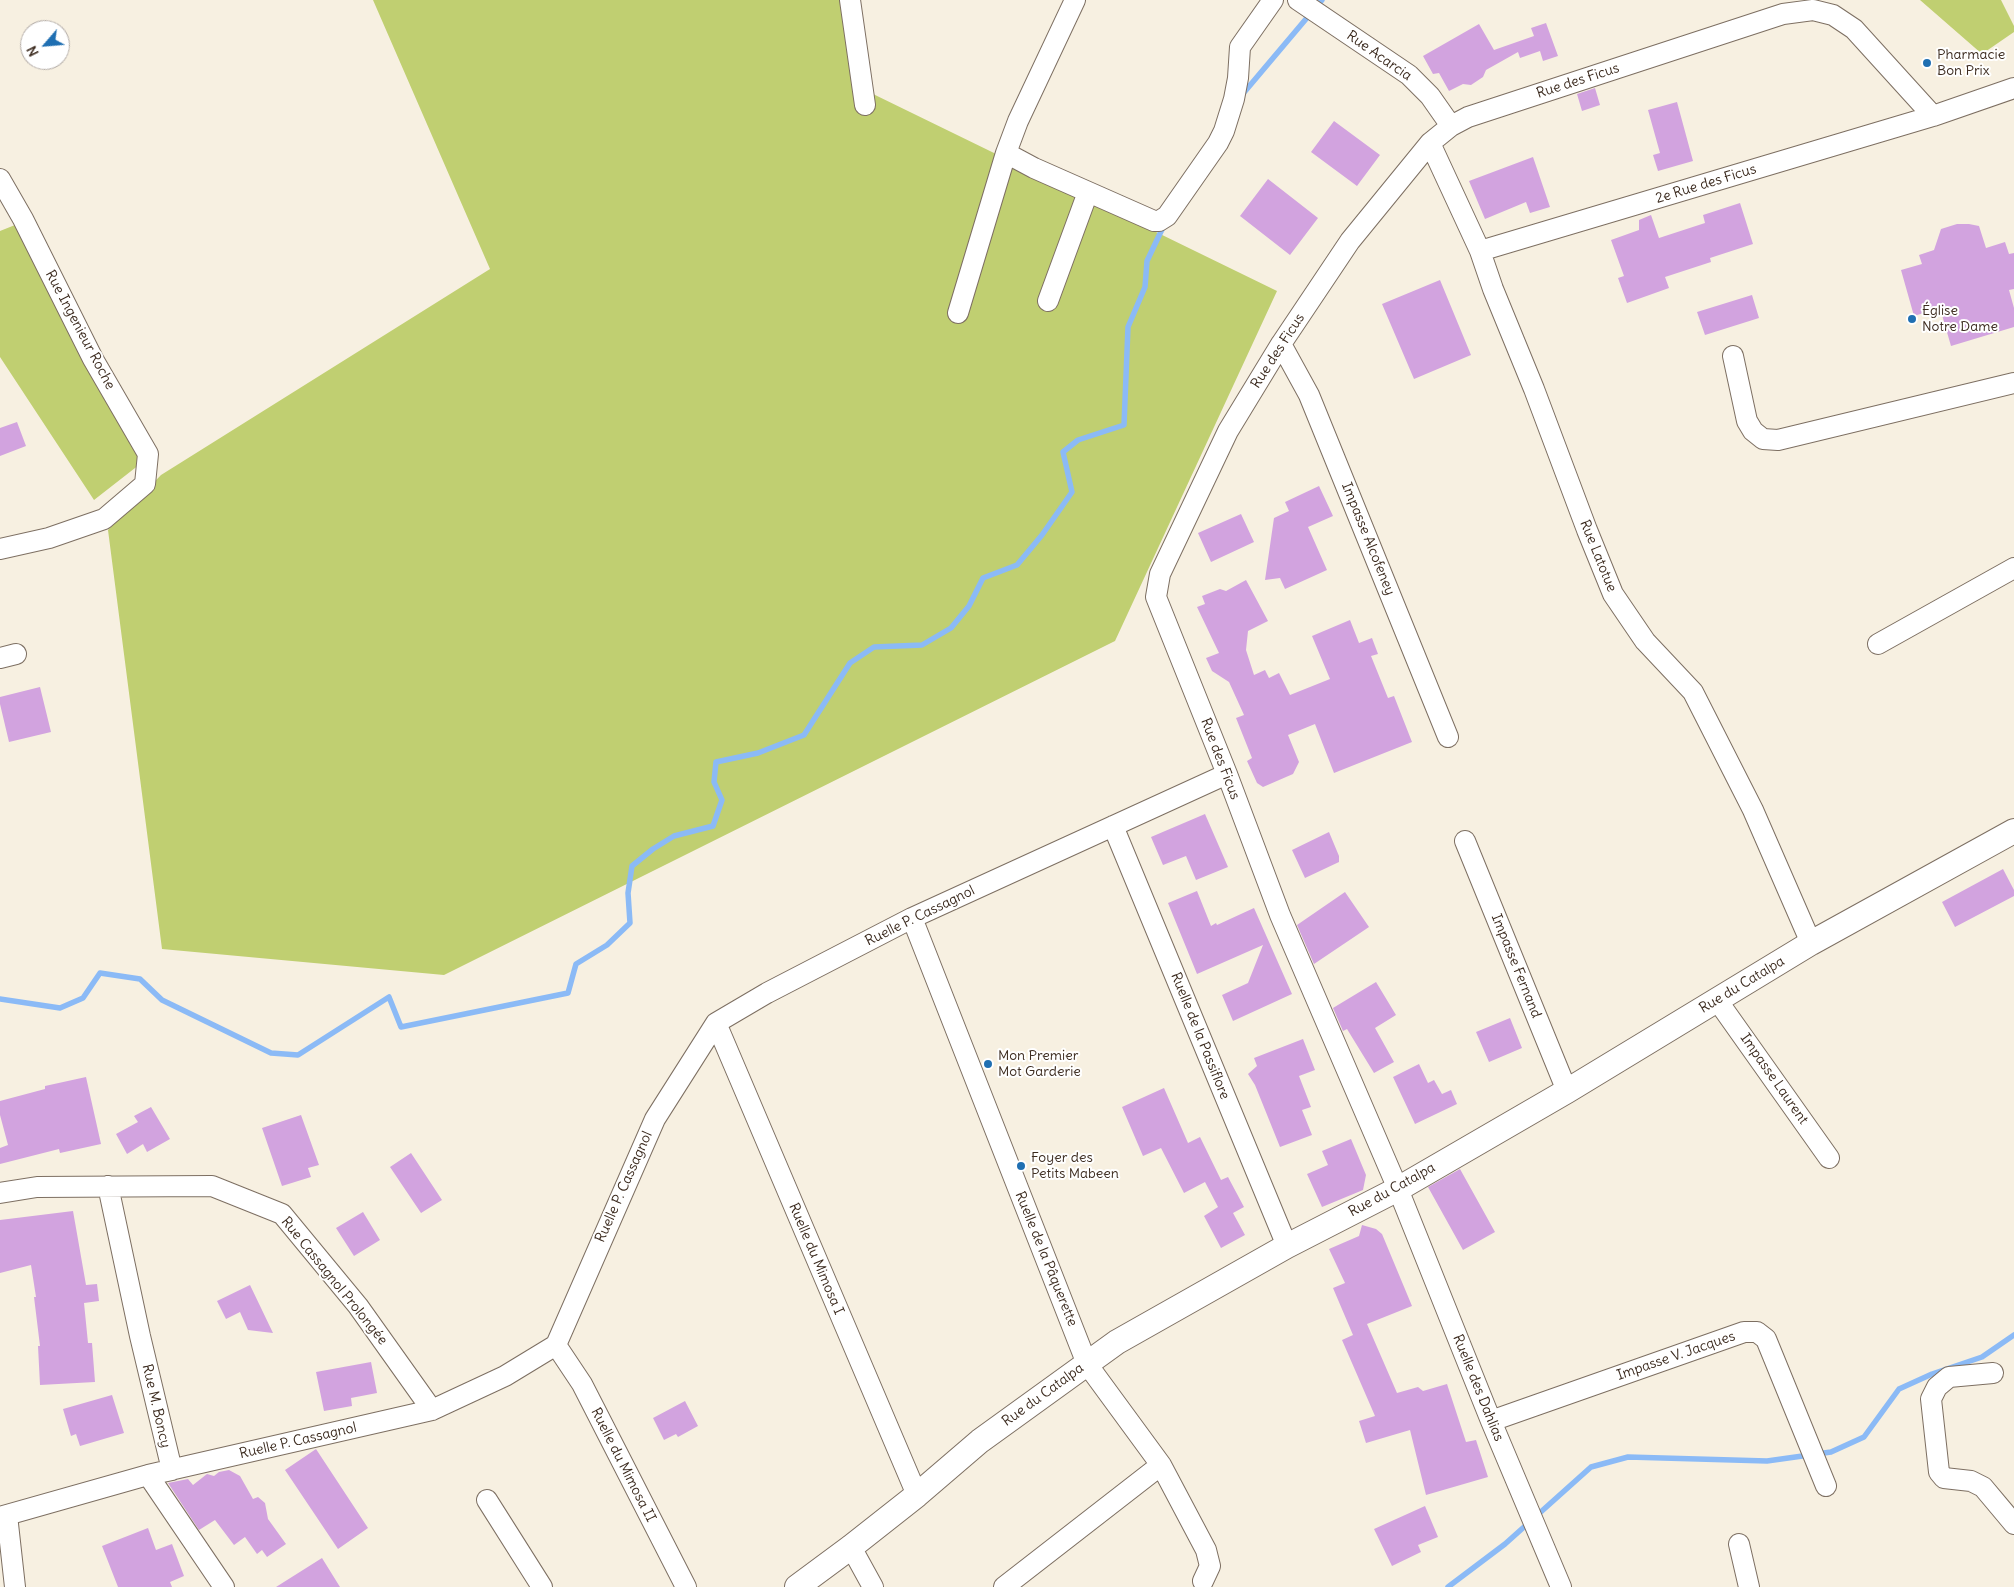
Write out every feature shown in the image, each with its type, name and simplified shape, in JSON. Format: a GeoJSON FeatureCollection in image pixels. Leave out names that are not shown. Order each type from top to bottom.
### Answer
{"type":"FeatureCollection","features":[{"type":"Feature","properties":{"kind":"street"},"geometry":{"type":"LineString","coordinates":[[850,0],[864,105]]}},
{"type":"Feature","properties":{"kind":"street"},"geometry":{"type":"LineString","coordinates":[[958,313],[1006,153],[1018,121],[1075,0]]}},
{"type":"Feature","properties":{"kind":"street"},"geometry":{"type":"LineString","coordinates":[[1006,153],[1017,160],[1088,192],[1154,221],[1159,221],[1167,216],[1218,143],[1224,131],[1234,99],[1238,78],[1240,47],[1273,0]]}},
{"type":"Feature","properties":{"kind":"street","name":"Rue Acarcia"},"geometry":{"type":"LineString","coordinates":[[1308,7],[1409,75],[1430,96],[1451,126]]}},
{"type":"Feature","properties":{"kind":"street","name":"Rue des Ficus"},"geometry":{"type":"LineString","coordinates":[[1398,1189],[1280,916],[1156,597],[1160,574],[1228,431],[1281,344],[1350,241],[1430,143],[1451,126],[1468,117],[1783,14],[1812,10],[1833,15],[1854,29],[1933,116]]}},
{"type":"Feature","properties":{"kind":"street"},"geometry":{"type":"LineString","coordinates":[[1933,116],[2014,88]]}},
{"type":"Feature","properties":{"kind":"street","name":"2e Rue des Ficus"},"geometry":{"type":"LineString","coordinates":[[1480,251],[1933,116]]}},
{"type":"Feature","properties":{"kind":"street","name":"Rue Latotue"},"geometry":{"type":"LineString","coordinates":[[1430,143],[1480,251],[1492,289],[1534,389],[1613,594],[1644,641],[1693,692],[1753,810],[1811,943]]}},
{"type":"Feature","properties":{"kind":"street","name":"Rue Ingenieur Roche"},"geometry":{"type":"LineString","coordinates":[[0,179],[23,219],[93,359],[148,454],[145,484],[104,519],[49,538],[0,549]]}},
{"type":"Feature","properties":{"kind":"street"},"geometry":{"type":"LineString","coordinates":[[1048,301],[1088,192]]}},
{"type":"Feature","properties":{"kind":"street","name":"Impasse Alcofeney"},"geometry":{"type":"LineString","coordinates":[[1281,344],[1309,395],[1448,737]]}},
{"type":"Feature","properties":{"kind":"street"},"geometry":{"type":"LineString","coordinates":[[1733,356],[1747,421],[1753,431],[1763,438],[1778,440],[2014,383]]}},
{"type":"Feature","properties":{"kind":"street"},"geometry":{"type":"LineString","coordinates":[[1878,644],[2014,568]]}},
{"type":"Feature","properties":{"kind":"street","name":"Ruelle P. Cassagnol"},"geometry":{"type":"LineString","coordinates":[[3,1516],[148,1475],[432,1410],[505,1376],[556,1345],[655,1119],[716,1023],[767,993],[912,918],[1226,774]]}},
{"type":"Feature","properties":{"kind":"street","name":"Ruelle de la Passiflore"},"geometry":{"type":"LineString","coordinates":[[1113,826],[1287,1246]]}},
{"type":"Feature","properties":{"kind":"street","name":"Rue du Catalpa"},"geometry":{"type":"LineString","coordinates":[[797,1587],[852,1547],[980,1441],[1117,1342],[1287,1246],[1398,1189],[1567,1091],[1811,943],[2014,831]]}},
{"type":"Feature","properties":{"kind":"street","name":"Impasse Fernand"},"geometry":{"type":"LineString","coordinates":[[1466,841],[1567,1091]]}},
{"type":"Feature","properties":{"kind":"street","name":"Ruelle de la Pâquerette"},"geometry":{"type":"LineString","coordinates":[[912,918],[1087,1364],[1160,1465],[1206,1550],[1210,1566],[1202,1581]]}},
{"type":"Feature","properties":{"kind":"street","name":"Impasse Laurent"},"geometry":{"type":"LineString","coordinates":[[1717,1000],[1829,1158]]}},
{"type":"Feature","properties":{"kind":"street","name":"Ruelle du Mimosa I"},"geometry":{"type":"LineString","coordinates":[[716,1023],[917,1495]]}},
{"type":"Feature","properties":{"kind":"street","name":"Rue M. Boncy"},"geometry":{"type":"LineString","coordinates":[[108,1186],[140,1336],[172,1470]]}},
{"type":"Feature","properties":{"kind":"street","name":"Rue Cassagnol Prolongée"},"geometry":{"type":"LineString","coordinates":[[0,1193],[36,1187],[212,1186],[282,1214],[358,1306],[432,1410]]}},
{"type":"Feature","properties":{"kind":"street","name":"Ruelle des Dahlias"},"geometry":{"type":"LineString","coordinates":[[1398,1189],[1491,1421],[1561,1587]]}},
{"type":"Feature","properties":{"kind":"street","name":"Impasse V. Jacques"},"geometry":{"type":"LineString","coordinates":[[1491,1421],[1744,1332],[1757,1332],[1766,1339],[1826,1486]]}},
{"type":"Feature","properties":{"kind":"street","name":"Ruelle du Mimosa II"},"geometry":{"type":"LineString","coordinates":[[556,1345],[582,1384],[686,1587]]}},
{"type":"Feature","properties":{"kind":"street"},"geometry":{"type":"LineString","coordinates":[[1993,1373],[1950,1377],[1937,1387],[1931,1399],[1939,1472],[1944,1478],[1971,1481],[1983,1486],[2014,1524]]}},
{"type":"Feature","properties":{"kind":"street"},"geometry":{"type":"LineString","coordinates":[[1004,1587],[1160,1465]]}},
{"type":"Feature","properties":{"kind":"street"},"geometry":{"type":"LineString","coordinates":[[148,1475],[224,1587]]}},
{"type":"Feature","properties":{"kind":"street"},"geometry":{"type":"LineString","coordinates":[[486,1500],[542,1587]]}},
{"type":"Feature","properties":{"kind":"street"},"geometry":{"type":"LineString","coordinates":[[3,1516],[15,1587]]}},
{"type":"Feature","properties":{"kind":"street"},"geometry":{"type":"LineString","coordinates":[[1739,1544],[1749,1587]]}},
{"type":"Feature","properties":{"kind":"street"},"geometry":{"type":"LineString","coordinates":[[852,1547],[873,1587]]}},
{"type":"Feature","properties":{"kind":"green space"},"geometry":{"type":"Polygon","coordinates":[[[373,0],[858,0],[871,93],[1277,291],[1115,641],[444,975],[162,949],[108,530],[161,475],[490,269],[373,0]]]}},
{"type":"Feature","properties":{"kind":"green space"},"geometry":{"type":"Polygon","coordinates":[[[1920,0],[2001,0],[2014,26],[2014,32],[1982,54],[1920,0]]]}},
{"type":"Feature","properties":{"kind":"green space"},"geometry":{"type":"Polygon","coordinates":[[[15,225],[144,461],[94,500],[0,357],[0,231],[15,225]]]}},
{"type":"Feature","properties":{"kind":"building"},"geometry":{"type":"Polygon","coordinates":[[[1546,23],[1558,56],[1543,61],[1540,51],[1520,58],[1518,52],[1486,70],[1483,77],[1471,85],[1463,84],[1449,91],[1439,73],[1433,74],[1423,56],[1479,24],[1494,50],[1534,36],[1531,28],[1546,23]]]}},
{"type":"Feature","properties":{"kind":"building"},"geometry":{"type":"Polygon","coordinates":[[[1595,88],[1600,105],[1582,111],[1577,94],[1595,88]]]}},
{"type":"Feature","properties":{"kind":"building"},"geometry":{"type":"Polygon","coordinates":[[[1677,102],[1693,161],[1658,171],[1653,155],[1660,153],[1648,110],[1677,102]]]}},
{"type":"Feature","properties":{"kind":"building"},"geometry":{"type":"Polygon","coordinates":[[[1334,121],[1380,155],[1357,186],[1311,152],[1334,121]]]}},
{"type":"Feature","properties":{"kind":"building"},"geometry":{"type":"Polygon","coordinates":[[[1533,157],[1550,207],[1530,213],[1526,202],[1485,219],[1469,181],[1533,157]]]}},
{"type":"Feature","properties":{"kind":"building"},"geometry":{"type":"Polygon","coordinates":[[[1268,179],[1318,218],[1290,255],[1240,216],[1268,179]]]}},
{"type":"Feature","properties":{"kind":"building"},"geometry":{"type":"Polygon","coordinates":[[[1740,203],[1753,244],[1710,258],[1711,262],[1665,277],[1669,288],[1627,303],[1618,278],[1624,276],[1611,240],[1639,230],[1639,220],[1651,215],[1659,238],[1705,223],[1703,215],[1740,203]]]}},
{"type":"Feature","properties":{"kind":"building"},"geometry":{"type":"Polygon","coordinates":[[[1957,224],[1979,226],[1986,248],[2005,242],[2009,254],[2014,253],[2014,289],[2009,290],[2014,308],[2014,327],[1951,346],[1940,308],[1914,316],[1901,270],[1922,264],[1919,255],[1934,250],[1941,229],[1957,224]]]}},
{"type":"Feature","properties":{"kind":"building"},"geometry":{"type":"Polygon","coordinates":[[[1440,280],[1471,355],[1414,379],[1382,304],[1440,280]]]}},
{"type":"Feature","properties":{"kind":"building"},"geometry":{"type":"Polygon","coordinates":[[[1752,295],[1759,318],[1705,335],[1697,312],[1752,295]]]}},
{"type":"Feature","properties":{"kind":"building"},"geometry":{"type":"Polygon","coordinates":[[[17,422],[26,446],[0,456],[0,428],[17,422]]]}},
{"type":"Feature","properties":{"kind":"building"},"geometry":{"type":"Polygon","coordinates":[[[1319,486],[1333,516],[1308,527],[1327,570],[1285,589],[1280,578],[1265,580],[1274,518],[1289,511],[1285,502],[1319,486]]]}},
{"type":"Feature","properties":{"kind":"building"},"geometry":{"type":"Polygon","coordinates":[[[1241,514],[1254,542],[1211,562],[1198,533],[1241,514]]]}},
{"type":"Feature","properties":{"kind":"building"},"geometry":{"type":"Polygon","coordinates":[[[1246,580],[1268,621],[1248,631],[1246,650],[1254,675],[1265,670],[1269,678],[1279,673],[1290,695],[1330,679],[1312,636],[1350,620],[1359,643],[1372,638],[1378,654],[1371,656],[1388,698],[1394,696],[1412,742],[1334,773],[1315,724],[1288,735],[1299,762],[1293,774],[1263,787],[1257,783],[1247,761],[1252,758],[1236,718],[1244,715],[1229,682],[1212,671],[1206,658],[1219,653],[1197,607],[1205,604],[1202,596],[1220,589],[1226,591],[1246,580]]]}},
{"type":"Feature","properties":{"kind":"building"},"geometry":{"type":"Polygon","coordinates":[[[40,687],[51,732],[9,742],[0,697],[40,687]]]}},
{"type":"Feature","properties":{"kind":"building"},"geometry":{"type":"Polygon","coordinates":[[[1205,814],[1228,867],[1196,880],[1186,856],[1163,865],[1151,837],[1205,814]]]}},
{"type":"Feature","properties":{"kind":"building"},"geometry":{"type":"Polygon","coordinates":[[[1329,832],[1339,856],[1339,862],[1305,878],[1292,850],[1329,832]]]}},
{"type":"Feature","properties":{"kind":"building"},"geometry":{"type":"Polygon","coordinates":[[[2003,869],[2014,890],[2014,896],[1955,927],[1942,902],[2003,869]]]}},
{"type":"Feature","properties":{"kind":"building"},"geometry":{"type":"Polygon","coordinates":[[[1197,891],[1211,926],[1254,908],[1292,994],[1233,1021],[1222,995],[1248,983],[1263,945],[1197,974],[1168,903],[1197,891]]]}},
{"type":"Feature","properties":{"kind":"building"},"geometry":{"type":"Polygon","coordinates":[[[1345,892],[1369,927],[1314,964],[1297,925],[1345,892]]]}},
{"type":"Feature","properties":{"kind":"building"},"geometry":{"type":"Polygon","coordinates":[[[1376,982],[1396,1015],[1375,1028],[1394,1062],[1374,1073],[1347,1029],[1343,1031],[1333,1008],[1376,982]]]}},
{"type":"Feature","properties":{"kind":"building"},"geometry":{"type":"Polygon","coordinates":[[[1510,1018],[1522,1048],[1489,1062],[1476,1032],[1510,1018]]]}},
{"type":"Feature","properties":{"kind":"building"},"geometry":{"type":"Polygon","coordinates":[[[1303,1039],[1315,1070],[1299,1076],[1311,1107],[1302,1110],[1312,1135],[1280,1147],[1255,1085],[1248,1074],[1257,1066],[1254,1058],[1303,1039]]]}},
{"type":"Feature","properties":{"kind":"building"},"geometry":{"type":"Polygon","coordinates":[[[1419,1064],[1428,1083],[1434,1080],[1442,1094],[1451,1090],[1457,1104],[1415,1124],[1393,1077],[1419,1064]]]}},
{"type":"Feature","properties":{"kind":"building"},"geometry":{"type":"Polygon","coordinates":[[[86,1077],[101,1144],[60,1153],[59,1149],[0,1164],[0,1148],[8,1145],[0,1115],[0,1101],[45,1089],[45,1086],[86,1077]]]}},
{"type":"Feature","properties":{"kind":"building"},"geometry":{"type":"Polygon","coordinates":[[[1164,1088],[1188,1143],[1200,1137],[1221,1180],[1228,1177],[1244,1207],[1233,1213],[1245,1235],[1221,1248],[1204,1216],[1218,1207],[1205,1182],[1184,1193],[1161,1148],[1143,1156],[1122,1107],[1164,1088]]]}},
{"type":"Feature","properties":{"kind":"building"},"geometry":{"type":"Polygon","coordinates":[[[151,1107],[170,1139],[147,1152],[143,1144],[127,1154],[116,1134],[138,1122],[134,1116],[151,1107]]]}},
{"type":"Feature","properties":{"kind":"building"},"geometry":{"type":"Polygon","coordinates":[[[301,1115],[319,1165],[308,1168],[311,1177],[282,1186],[262,1128],[301,1115]]]}},
{"type":"Feature","properties":{"kind":"building"},"geometry":{"type":"Polygon","coordinates":[[[1351,1139],[1366,1175],[1363,1190],[1322,1207],[1307,1174],[1328,1165],[1322,1151],[1351,1139]]]}},
{"type":"Feature","properties":{"kind":"building"},"geometry":{"type":"Polygon","coordinates":[[[411,1153],[442,1200],[421,1213],[390,1167],[411,1153]]]}},
{"type":"Feature","properties":{"kind":"building"},"geometry":{"type":"Polygon","coordinates":[[[1460,1169],[1495,1232],[1463,1250],[1428,1187],[1460,1169]]]}},
{"type":"Feature","properties":{"kind":"building"},"geometry":{"type":"Polygon","coordinates":[[[73,1211],[86,1285],[97,1284],[99,1301],[84,1303],[88,1343],[92,1343],[95,1382],[40,1385],[38,1346],[40,1346],[31,1265],[0,1273],[0,1220],[73,1211]]]}},
{"type":"Feature","properties":{"kind":"building"},"geometry":{"type":"Polygon","coordinates":[[[363,1212],[380,1240],[354,1256],[336,1228],[363,1212]]]}},
{"type":"Feature","properties":{"kind":"building"},"geometry":{"type":"Polygon","coordinates":[[[1362,1225],[1376,1229],[1382,1234],[1412,1306],[1367,1324],[1397,1393],[1418,1387],[1423,1391],[1447,1384],[1466,1442],[1476,1440],[1488,1477],[1426,1495],[1410,1430],[1366,1443],[1359,1421],[1375,1416],[1342,1340],[1353,1335],[1333,1288],[1345,1283],[1329,1249],[1359,1236],[1362,1225]]]}},
{"type":"Feature","properties":{"kind":"building"},"geometry":{"type":"Polygon","coordinates":[[[250,1285],[273,1333],[248,1330],[240,1312],[226,1319],[217,1301],[250,1285]]]}},
{"type":"Feature","properties":{"kind":"building"},"geometry":{"type":"Polygon","coordinates":[[[371,1362],[377,1393],[351,1398],[352,1406],[324,1411],[316,1372],[371,1362]]]}},
{"type":"Feature","properties":{"kind":"building"},"geometry":{"type":"Polygon","coordinates":[[[112,1395],[124,1433],[80,1446],[76,1434],[71,1436],[63,1409],[112,1395]]]}},
{"type":"Feature","properties":{"kind":"building"},"geometry":{"type":"Polygon","coordinates":[[[685,1401],[698,1426],[678,1437],[676,1434],[664,1440],[653,1418],[685,1401]]]}},
{"type":"Feature","properties":{"kind":"building"},"geometry":{"type":"Polygon","coordinates":[[[316,1449],[368,1528],[338,1549],[285,1470],[316,1449]]]}},
{"type":"Feature","properties":{"kind":"building"},"geometry":{"type":"Polygon","coordinates":[[[229,1470],[240,1476],[253,1499],[258,1497],[265,1503],[268,1519],[286,1544],[267,1557],[262,1550],[257,1554],[245,1537],[234,1545],[215,1520],[199,1530],[168,1483],[188,1479],[193,1485],[207,1474],[214,1476],[219,1472],[229,1470]]]}},
{"type":"Feature","properties":{"kind":"building"},"geometry":{"type":"Polygon","coordinates":[[[1425,1506],[1438,1537],[1418,1545],[1421,1552],[1392,1566],[1374,1529],[1425,1506]]]}},
{"type":"Feature","properties":{"kind":"building"},"geometry":{"type":"Polygon","coordinates":[[[148,1528],[156,1550],[172,1544],[184,1576],[170,1582],[172,1587],[118,1587],[102,1546],[148,1528]]]}},
{"type":"Feature","properties":{"kind":"building"},"geometry":{"type":"Polygon","coordinates":[[[322,1558],[340,1587],[276,1587],[322,1558]]]}},
{"type":"Feature","properties":{"kind":"waterway"},"geometry":{"type":"LineString","coordinates":[[1241,96],[1322,0]]}},
{"type":"Feature","properties":{"kind":"waterway"},"geometry":{"type":"LineString","coordinates":[[0,999],[60,1008],[83,998],[100,973],[140,979],[162,1000],[271,1053],[298,1055],[389,997],[401,1027],[568,993],[576,964],[607,945],[630,923],[628,893],[632,866],[653,849],[674,836],[713,826],[722,800],[714,782],[716,762],[758,753],[804,735],[850,663],[874,647],[922,645],[951,628],[969,606],[983,578],[1017,565],[1042,535],[1072,492],[1063,452],[1078,440],[1124,425],[1128,327],[1145,287],[1147,261],[1165,223]]}},
{"type":"Feature","properties":{"kind":"waterway"},"geometry":{"type":"LineString","coordinates":[[1448,1587],[1505,1544],[1591,1467],[1628,1457],[1767,1461],[1831,1452],[1864,1437],[1899,1389],[1932,1374],[1982,1357],[2014,1335]]}},
{"type":"Feature","properties":{"kind":"place","name":"Pharmacie Bon Prix"},"geometry":{"type":"Point","coordinates":[1927,63]}},
{"type":"Feature","properties":{"kind":"place","name":"Église Notre Dame"},"geometry":{"type":"Point","coordinates":[1912,319]}},
{"type":"Feature","properties":{"kind":"place","name":"Mon Premier Mot Garderie"},"geometry":{"type":"Point","coordinates":[988,1064]}},
{"type":"Feature","properties":{"kind":"place","name":"Foyer des Petits Mabeen"},"geometry":{"type":"Point","coordinates":[1021,1166]}}]}
